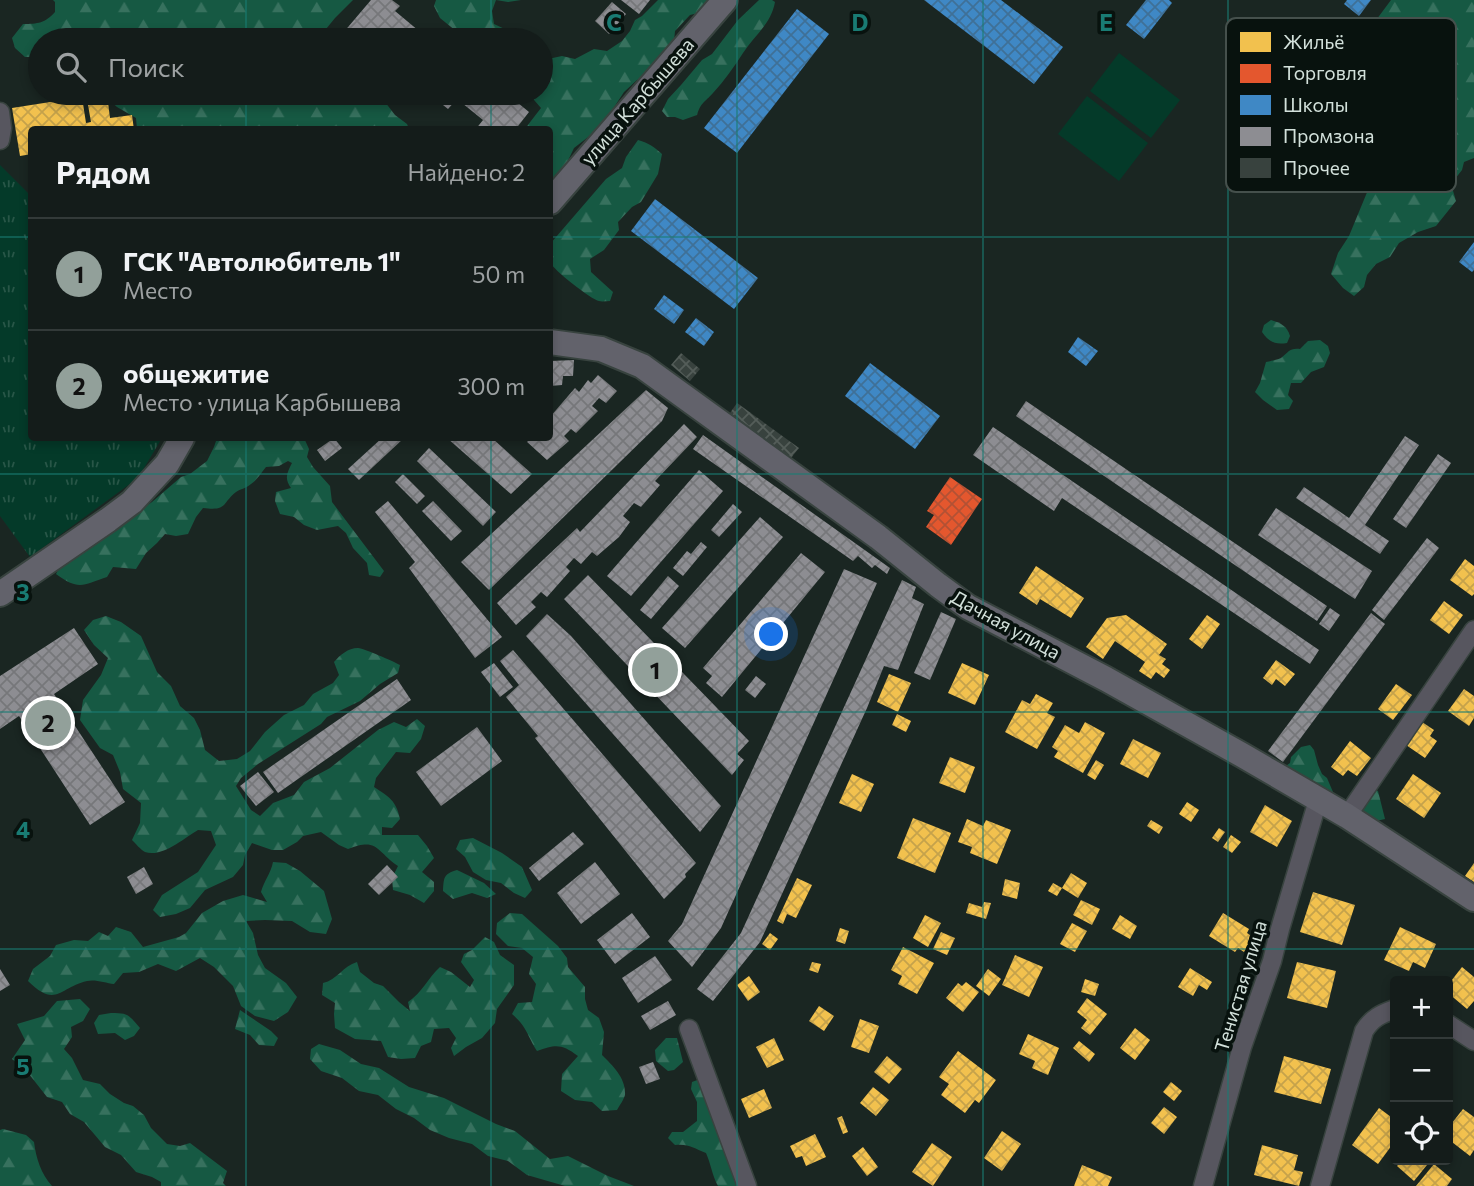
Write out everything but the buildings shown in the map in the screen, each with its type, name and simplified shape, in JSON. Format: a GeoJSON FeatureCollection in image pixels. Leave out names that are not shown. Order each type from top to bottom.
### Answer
{"type":"FeatureCollection","features":[{"type":"Feature","properties":{"kind":"street","name":"улица Карбышева"},"geometry":{"type":"LineString","coordinates":[[553,199],[725,0]]}},
{"type":"Feature","properties":{"kind":"street"},"geometry":{"type":"LineString","coordinates":[[0,112],[0,140]]}},
{"type":"Feature","properties":{"kind":"street","name":"Дачная улица"},"geometry":{"type":"LineString","coordinates":[[553,342],[601,349],[642,366],[878,537],[968,607],[1106,679],[1242,755],[1347,816],[1474,899]]}},
{"type":"Feature","properties":{"kind":"street"},"geometry":{"type":"LineString","coordinates":[[0,594],[132,502],[167,464],[179,441]]}},
{"type":"Feature","properties":{"kind":"street"},"geometry":{"type":"LineString","coordinates":[[1347,816],[1474,629]]}},
{"type":"Feature","properties":{"kind":"street","name":"Тенистая улица"},"geometry":{"type":"LineString","coordinates":[[1203,1186],[1242,1047],[1272,961],[1318,800]]}},
{"type":"Feature","properties":{"kind":"street"},"geometry":{"type":"LineString","coordinates":[[1320,1186],[1364,1031],[1376,1017],[1390,1011]]}},
{"type":"Feature","properties":{"kind":"street"},"geometry":{"type":"LineString","coordinates":[[1453,1027],[1474,1041]]}},
{"type":"Feature","properties":{"kind":"street"},"geometry":{"type":"LineString","coordinates":[[689,1029],[747,1186]]}},
{"type":"Feature","properties":{"kind":"green space"},"geometry":{"type":"Polygon","coordinates":[[[53,0],[353,0],[327,28],[28,28],[28,57],[25,57],[15,48],[12,38],[23,24],[48,19],[55,12],[53,0]]]}},
{"type":"Feature","properties":{"kind":"green space"},"geometry":{"type":"Polygon","coordinates":[[[436,0],[496,0],[492,11],[494,24],[503,28],[452,28],[440,18],[434,6],[436,0]]]}},
{"type":"Feature","properties":{"kind":"green space"},"geometry":{"type":"Polygon","coordinates":[[[658,0],[710,0],[702,12],[690,15],[675,31],[674,41],[656,73],[637,80],[624,92],[607,118],[574,148],[564,169],[553,178],[553,126],[527,126],[541,108],[538,105],[553,105],[553,58],[562,56],[575,59],[594,49],[607,51],[622,41],[635,20],[658,0]]]}},
{"type":"Feature","properties":{"kind":"green space"},"geometry":{"type":"Polygon","coordinates":[[[759,0],[775,2],[770,17],[725,79],[701,105],[697,115],[683,120],[667,117],[662,111],[668,99],[759,0]]]}},
{"type":"Feature","properties":{"kind":"green space"},"geometry":{"type":"Polygon","coordinates":[[[1391,0],[1474,0],[1474,158],[1464,162],[1456,178],[1456,18],[1378,18],[1391,0]]]}},
{"type":"Feature","properties":{"kind":"green space"},"geometry":{"type":"Polygon","coordinates":[[[1119,53],[1180,100],[1151,138],[1090,91],[1119,53]]]}},
{"type":"Feature","properties":{"kind":"green space"},"geometry":{"type":"Polygon","coordinates":[[[1087,96],[1148,143],[1119,181],[1058,134],[1087,96]]]}},
{"type":"Feature","properties":{"kind":"green space"},"geometry":{"type":"Polygon","coordinates":[[[115,105],[387,105],[408,126],[137,126],[136,118],[115,105]]]}},
{"type":"Feature","properties":{"kind":"green space"},"geometry":{"type":"Polygon","coordinates":[[[638,140],[662,154],[658,174],[641,202],[632,207],[618,222],[619,230],[604,250],[590,259],[591,272],[613,292],[610,301],[600,301],[581,290],[553,267],[553,241],[606,179],[622,168],[638,140]]]}},
{"type":"Feature","properties":{"kind":"green space"},"geometry":{"type":"Polygon","coordinates":[[[0,165],[28,193],[28,441],[160,441],[138,478],[30,557],[0,516],[0,165]]]}},
{"type":"Feature","properties":{"kind":"green space"},"geometry":{"type":"Polygon","coordinates":[[[1367,192],[1453,192],[1456,201],[1436,226],[1399,243],[1390,257],[1376,264],[1367,275],[1364,287],[1354,296],[1331,274],[1338,253],[1349,236],[1367,192]]]}},
{"type":"Feature","properties":{"kind":"green space"},"geometry":{"type":"Polygon","coordinates":[[[1271,320],[1287,330],[1290,336],[1287,343],[1273,342],[1262,332],[1264,325],[1271,320]]]}},
{"type":"Feature","properties":{"kind":"green space"},"geometry":{"type":"Polygon","coordinates":[[[1320,340],[1328,346],[1330,353],[1324,367],[1311,372],[1301,383],[1291,383],[1288,395],[1293,401],[1289,409],[1277,410],[1255,392],[1266,362],[1281,358],[1291,350],[1300,349],[1308,341],[1320,340]]]}},
{"type":"Feature","properties":{"kind":"green space"},"geometry":{"type":"Polygon","coordinates":[[[216,441],[305,441],[309,449],[307,457],[330,486],[332,502],[384,571],[380,577],[369,575],[367,563],[338,526],[317,530],[294,517],[280,514],[275,501],[276,492],[291,488],[287,476],[292,463],[288,461],[279,466],[266,467],[248,487],[236,492],[223,506],[203,508],[188,534],[165,534],[146,553],[136,569],[113,567],[107,577],[81,585],[70,583],[56,574],[62,562],[91,548],[100,537],[207,461],[216,441]]]}},
{"type":"Feature","properties":{"kind":"green space"},"geometry":{"type":"Polygon","coordinates":[[[106,616],[121,622],[141,636],[157,672],[171,686],[180,706],[194,718],[205,750],[219,761],[237,759],[250,751],[265,732],[284,715],[304,705],[313,694],[333,683],[339,675],[334,662],[342,654],[358,648],[400,665],[398,673],[360,701],[327,717],[321,724],[258,764],[241,778],[236,786],[251,810],[260,816],[273,803],[294,795],[304,782],[330,768],[378,730],[394,722],[406,727],[417,719],[425,726],[421,739],[410,753],[396,752],[376,778],[374,787],[391,800],[400,819],[392,828],[382,827],[382,835],[418,835],[434,858],[422,872],[434,882],[434,891],[424,903],[393,890],[392,878],[398,866],[376,847],[365,844],[348,849],[321,832],[303,836],[283,850],[272,850],[252,843],[243,865],[233,877],[205,890],[190,908],[160,917],[153,910],[162,895],[198,872],[216,845],[211,831],[198,830],[173,846],[152,853],[145,852],[132,840],[140,823],[141,803],[123,789],[113,755],[100,748],[80,720],[83,700],[101,675],[108,658],[94,645],[84,630],[93,620],[106,616]]]}},
{"type":"Feature","properties":{"kind":"green space"},"geometry":{"type":"Polygon","coordinates":[[[1310,745],[1333,792],[1328,797],[1283,768],[1301,747],[1310,745]]]}},
{"type":"Feature","properties":{"kind":"green space"},"geometry":{"type":"Polygon","coordinates":[[[1374,789],[1378,791],[1385,819],[1376,821],[1363,814],[1362,807],[1374,789]]]}},
{"type":"Feature","properties":{"kind":"green space"},"geometry":{"type":"Polygon","coordinates":[[[473,838],[522,867],[532,890],[525,898],[501,883],[486,880],[473,872],[465,857],[456,849],[460,840],[473,838]]]}},
{"type":"Feature","properties":{"kind":"green space"},"geometry":{"type":"Polygon","coordinates":[[[273,862],[286,863],[324,891],[332,919],[326,934],[310,932],[292,921],[246,921],[265,968],[286,983],[297,997],[288,1012],[274,1021],[255,1016],[241,1006],[233,986],[214,967],[200,958],[176,971],[158,964],[139,972],[123,973],[114,984],[87,981],[52,995],[45,994],[28,981],[33,969],[50,956],[56,945],[74,940],[88,941],[99,932],[108,936],[116,927],[131,932],[143,947],[186,933],[202,913],[223,901],[243,895],[267,902],[261,892],[273,862]]]}},
{"type":"Feature","properties":{"kind":"green space"},"geometry":{"type":"Polygon","coordinates":[[[457,870],[484,883],[496,894],[487,898],[472,893],[453,899],[443,891],[444,883],[449,873],[457,870]]]}},
{"type":"Feature","properties":{"kind":"green space"},"geometry":{"type":"Polygon","coordinates":[[[510,913],[522,914],[558,946],[567,958],[568,967],[585,987],[588,1010],[599,1018],[604,1032],[602,1055],[618,1073],[625,1089],[625,1095],[617,1110],[602,1111],[592,1102],[575,1100],[561,1091],[562,1074],[578,1056],[559,1046],[537,1051],[524,1027],[512,1014],[518,1003],[532,1002],[536,984],[529,974],[533,957],[522,948],[508,946],[496,934],[497,923],[510,913]]]}},
{"type":"Feature","properties":{"kind":"green space"},"geometry":{"type":"Polygon","coordinates":[[[485,937],[494,942],[500,955],[514,965],[514,985],[497,1009],[495,1023],[482,1038],[454,1056],[451,1048],[456,1038],[449,1028],[434,1029],[431,1042],[421,1046],[415,1058],[401,1059],[388,1057],[381,1041],[355,1039],[335,1028],[335,1003],[322,995],[323,983],[348,967],[357,962],[360,972],[374,983],[383,986],[410,1011],[408,1002],[440,967],[470,987],[474,980],[461,962],[464,954],[485,937]]]}},
{"type":"Feature","properties":{"kind":"green space"},"geometry":{"type":"Polygon","coordinates":[[[80,999],[90,1009],[83,1021],[71,1027],[72,1037],[64,1049],[72,1058],[83,1080],[100,1084],[110,1094],[133,1106],[144,1115],[151,1128],[167,1144],[180,1146],[190,1143],[227,1171],[223,1183],[226,1186],[161,1186],[161,1182],[136,1172],[121,1155],[105,1147],[84,1122],[70,1114],[62,1102],[47,1097],[25,1069],[12,1059],[25,1040],[17,1024],[44,1016],[57,1001],[80,999]]]}},
{"type":"Feature","properties":{"kind":"green space"},"geometry":{"type":"Polygon","coordinates":[[[240,1010],[278,1038],[274,1046],[259,1045],[250,1035],[235,1029],[240,1010]]]}},
{"type":"Feature","properties":{"kind":"green space"},"geometry":{"type":"Polygon","coordinates":[[[99,1015],[127,1015],[140,1028],[134,1036],[125,1040],[115,1033],[98,1034],[94,1023],[99,1015]]]}},
{"type":"Feature","properties":{"kind":"green space"},"geometry":{"type":"Polygon","coordinates":[[[666,1038],[677,1038],[683,1062],[674,1070],[668,1071],[656,1061],[655,1050],[666,1038]]]}},
{"type":"Feature","properties":{"kind":"green space"},"geometry":{"type":"Polygon","coordinates":[[[319,1044],[340,1050],[361,1064],[379,1068],[409,1087],[444,1098],[515,1131],[550,1159],[568,1156],[634,1186],[565,1186],[527,1175],[508,1161],[488,1156],[472,1144],[430,1130],[378,1095],[359,1091],[342,1078],[321,1071],[310,1059],[311,1049],[319,1044]]]}},
{"type":"Feature","properties":{"kind":"green space"},"geometry":{"type":"Polygon","coordinates":[[[700,1079],[743,1186],[718,1186],[706,1153],[688,1146],[675,1145],[668,1138],[672,1132],[683,1132],[697,1121],[697,1102],[691,1089],[692,1082],[700,1079]]]}},
{"type":"Feature","properties":{"kind":"green space"},"geometry":{"type":"Polygon","coordinates":[[[0,1130],[26,1135],[34,1142],[40,1165],[52,1186],[0,1186],[0,1130]]]}},
{"type":"Feature","properties":{"kind":"place","name":"ГСК \"Автолюбитель 1\""},"geometry":{"type":"Point","coordinates":[655,670]}},
{"type":"Feature","properties":{"kind":"place","name":"общежитие"},"geometry":{"type":"Point","coordinates":[48,723]}}]}
